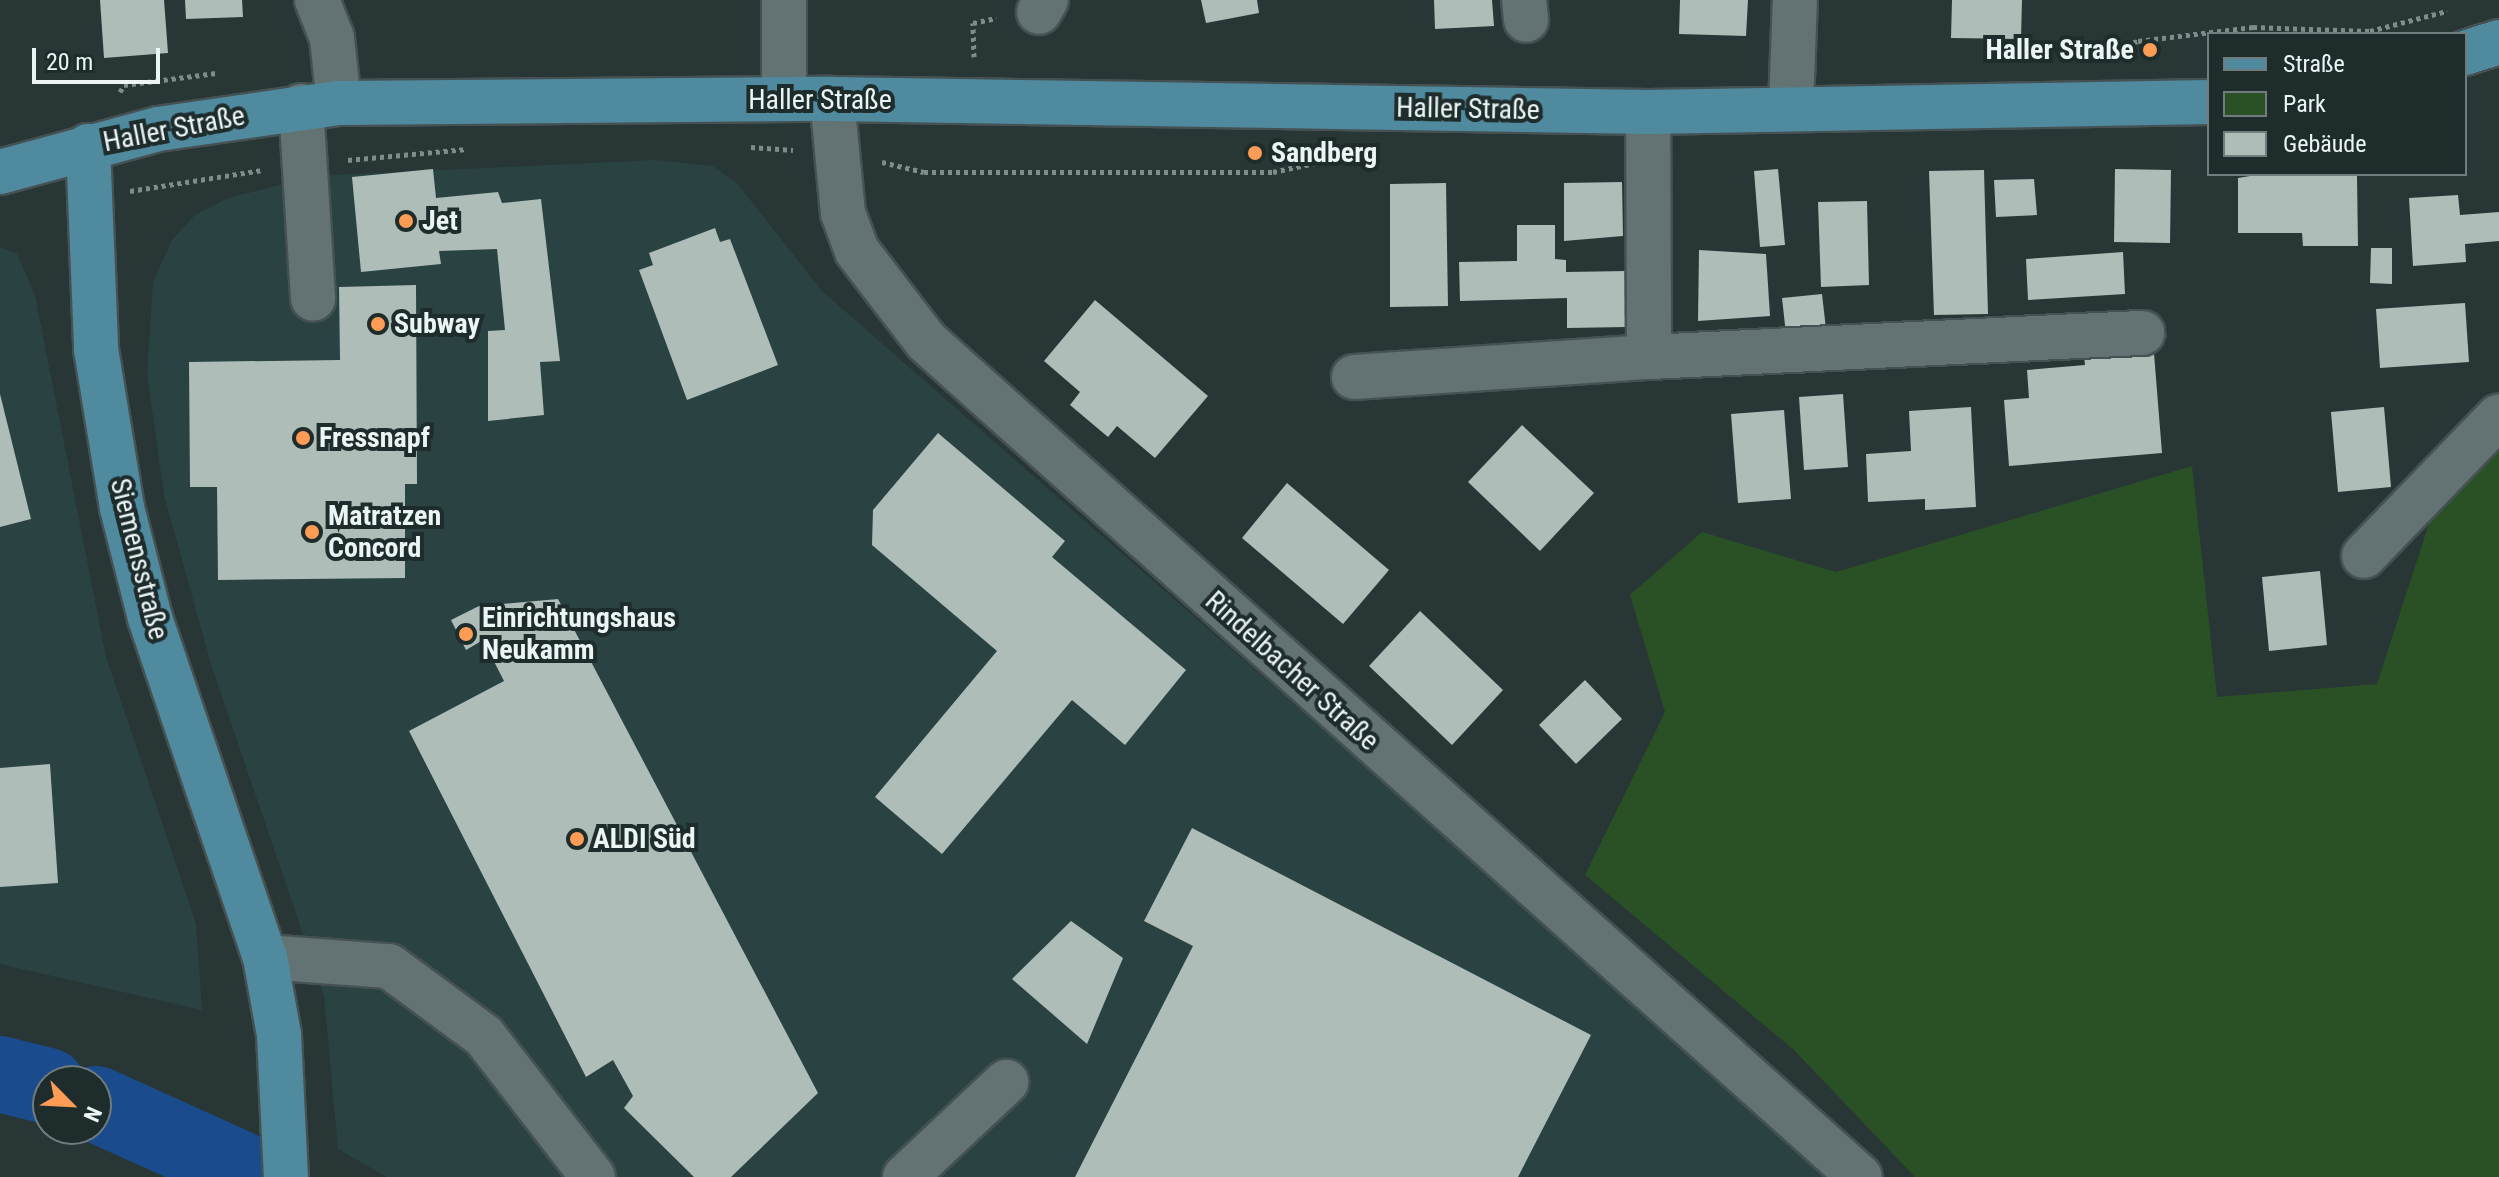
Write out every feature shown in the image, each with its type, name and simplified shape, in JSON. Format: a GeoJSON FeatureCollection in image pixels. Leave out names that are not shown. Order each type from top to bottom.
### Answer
{"type":"FeatureCollection","features":[{"type":"Feature","properties":{"kind":"main road"},"geometry":{"type":"LineString","coordinates":[[2467,52],[2499,42]]}},
{"type":"Feature","properties":{"kind":"main road","name":"Haller Straße"},"geometry":{"type":"LineString","coordinates":[[0,172],[88,146],[320,105],[832,99],[1648,112],[1791,107],[2207,102]]}},
{"type":"Feature","properties":{"kind":"main road","name":"Siemensstraße"},"geometry":{"type":"LineString","coordinates":[[88,146],[96,349],[122,508],[150,618],[265,957],[284,1100],[286,1177]]}},
{"type":"Feature","properties":{"kind":"street"},"geometry":{"type":"LineString","coordinates":[[313,299],[304,164],[320,105],[332,38],[317,0]]}},
{"type":"Feature","properties":{"kind":"street"},"geometry":{"type":"LineString","coordinates":[[784,0],[784,99]]}},
{"type":"Feature","properties":{"kind":"street"},"geometry":{"type":"LineString","coordinates":[[1791,107],[1795,0]]}},
{"type":"Feature","properties":{"kind":"street","name":"Rindelbacher Straße"},"geometry":{"type":"LineString","coordinates":[[832,99],[843,213],[857,251],[926,341],[1860,1177]]}},
{"type":"Feature","properties":{"kind":"street"},"geometry":{"type":"LineString","coordinates":[[1648,112],[1649,357]]}},
{"type":"Feature","properties":{"kind":"street"},"geometry":{"type":"LineString","coordinates":[[1354,377],[1649,357],[2142,333]]}},
{"type":"Feature","properties":{"kind":"street"},"geometry":{"type":"LineString","coordinates":[[2364,556],[2499,416]]}},
{"type":"Feature","properties":{"kind":"street"},"geometry":{"type":"LineString","coordinates":[[265,957],[389,966],[484,1036],[593,1177]]}},
{"type":"Feature","properties":{"kind":"street"},"geometry":{"type":"LineString","coordinates":[[905,1177],[1006,1082]]}},
{"type":"Feature","properties":{"kind":"path"},"geometry":{"type":"LineString","coordinates":[[2212,32],[2253,27],[2370,31],[2460,8]]}},
{"type":"Feature","properties":{"kind":"path"},"geometry":{"type":"LineString","coordinates":[[973,41],[973,23],[992,19]]}},
{"type":"Feature","properties":{"kind":"path"},"geometry":{"type":"LineString","coordinates":[[2073,63],[2138,41],[2207,33]]}},
{"type":"Feature","properties":{"kind":"path"},"geometry":{"type":"LineString","coordinates":[[958,58],[990,59]]}},
{"type":"Feature","properties":{"kind":"path"},"geometry":{"type":"LineString","coordinates":[[735,146],[836,153]]}},
{"type":"Feature","properties":{"kind":"path"},"geometry":{"type":"LineString","coordinates":[[90,198],[304,164],[484,147]]}},
{"type":"Feature","properties":{"kind":"shaded area"},"geometry":{"type":"Polygon","coordinates":[[[655,160],[712,166],[736,182],[822,291],[1589,962],[1854,1177],[387,1177],[338,1149],[324,996],[211,664],[164,495],[147,374],[153,282],[172,240],[195,215],[228,198],[315,176],[655,160]]]}},
{"type":"Feature","properties":{"kind":"shaded area"},"geometry":{"type":"Polygon","coordinates":[[[0,247],[17,254],[35,295],[106,657],[196,924],[202,1010],[0,964],[0,247]]]}},
{"type":"Feature","properties":{"kind":"green space"},"geometry":{"type":"Polygon","coordinates":[[[2499,444],[2499,1177],[1915,1177],[1794,1050],[1585,875],[1665,712],[1630,595],[1702,532],[1836,572],[2192,466],[2217,697],[2377,684],[2432,514],[2499,444]]]}},
{"type":"Feature","properties":{"kind":"building"},"geometry":{"type":"Polygon","coordinates":[[[100,0],[164,0],[168,53],[104,58],[100,0]]]}},
{"type":"Feature","properties":{"kind":"building"},"geometry":{"type":"Polygon","coordinates":[[[185,0],[242,0],[243,17],[186,19],[185,0]]]}},
{"type":"Feature","properties":{"kind":"building"},"geometry":{"type":"Polygon","coordinates":[[[1201,0],[1257,0],[1259,13],[1206,23],[1201,0]]]}},
{"type":"Feature","properties":{"kind":"building"},"geometry":{"type":"Polygon","coordinates":[[[1434,0],[1492,0],[1494,26],[1435,29],[1434,0]]]}},
{"type":"Feature","properties":{"kind":"building"},"geometry":{"type":"Polygon","coordinates":[[[1680,0],[1748,0],[1746,36],[1679,34],[1680,0]]]}},
{"type":"Feature","properties":{"kind":"building"},"geometry":{"type":"Polygon","coordinates":[[[1952,0],[2022,0],[2021,39],[1951,38],[1952,0]]]}},
{"type":"Feature","properties":{"kind":"building"},"geometry":{"type":"Polygon","coordinates":[[[433,169],[436,198],[498,192],[502,203],[541,199],[560,361],[540,362],[544,415],[488,421],[488,331],[505,330],[497,249],[439,251],[441,264],[361,272],[352,177],[433,169]]]}},
{"type":"Feature","properties":{"kind":"building"},"geometry":{"type":"Polygon","coordinates":[[[1778,169],[1785,245],[1760,247],[1754,171],[1778,169]]]}},
{"type":"Feature","properties":{"kind":"building"},"geometry":{"type":"Polygon","coordinates":[[[2115,169],[2171,170],[2170,243],[2114,242],[2115,169]]]}},
{"type":"Feature","properties":{"kind":"building"},"geometry":{"type":"Polygon","coordinates":[[[1984,170],[1988,314],[1934,315],[1929,171],[1984,170]]]}},
{"type":"Feature","properties":{"kind":"building"},"geometry":{"type":"Polygon","coordinates":[[[2357,176],[2358,246],[2303,246],[2302,233],[2238,233],[2238,178],[2357,176]]]}},
{"type":"Feature","properties":{"kind":"building"},"geometry":{"type":"Polygon","coordinates":[[[2034,179],[2037,215],[1996,217],[1994,180],[2034,179]]]}},
{"type":"Feature","properties":{"kind":"building"},"geometry":{"type":"Polygon","coordinates":[[[1622,182],[1623,236],[1564,241],[1564,183],[1622,182]]]}},
{"type":"Feature","properties":{"kind":"building"},"geometry":{"type":"Polygon","coordinates":[[[1446,183],[1448,306],[1390,307],[1390,184],[1446,183]]]}},
{"type":"Feature","properties":{"kind":"building"},"geometry":{"type":"Polygon","coordinates":[[[2458,195],[2460,215],[2499,212],[2499,241],[2465,244],[2466,262],[2413,266],[2409,198],[2458,195]]]}},
{"type":"Feature","properties":{"kind":"building"},"geometry":{"type":"Polygon","coordinates":[[[1867,201],[1869,285],[1821,287],[1818,202],[1867,201]]]}},
{"type":"Feature","properties":{"kind":"building"},"geometry":{"type":"Polygon","coordinates":[[[1517,225],[1555,225],[1555,259],[1566,260],[1566,272],[1627,271],[1627,327],[1567,328],[1567,298],[1460,301],[1459,262],[1517,261],[1517,225]]]}},
{"type":"Feature","properties":{"kind":"building"},"geometry":{"type":"Polygon","coordinates":[[[715,228],[720,242],[730,239],[778,365],[687,400],[639,270],[653,265],[649,253],[715,228]]]}},
{"type":"Feature","properties":{"kind":"building"},"geometry":{"type":"Polygon","coordinates":[[[2371,248],[2392,248],[2392,284],[2370,283],[2371,248]]]}},
{"type":"Feature","properties":{"kind":"building"},"geometry":{"type":"Polygon","coordinates":[[[1699,250],[1766,254],[1770,316],[1698,321],[1699,250]]]}},
{"type":"Feature","properties":{"kind":"building"},"geometry":{"type":"Polygon","coordinates":[[[2123,252],[2125,294],[2028,300],[2026,259],[2123,252]]]}},
{"type":"Feature","properties":{"kind":"building"},"geometry":{"type":"Polygon","coordinates":[[[416,285],[417,484],[405,484],[405,578],[218,580],[217,487],[190,487],[189,362],[340,360],[339,287],[416,285]]]}},
{"type":"Feature","properties":{"kind":"building"},"geometry":{"type":"Polygon","coordinates":[[[1822,294],[1826,329],[1786,334],[1782,298],[1822,294]]]}},
{"type":"Feature","properties":{"kind":"building"},"geometry":{"type":"Polygon","coordinates":[[[1095,300],[1208,396],[1155,458],[1117,426],[1108,437],[1070,405],[1080,392],[1044,361],[1095,300]]]}},
{"type":"Feature","properties":{"kind":"building"},"geometry":{"type":"Polygon","coordinates":[[[2465,303],[2469,362],[2380,368],[2376,309],[2465,303]]]}},
{"type":"Feature","properties":{"kind":"building"},"geometry":{"type":"Polygon","coordinates":[[[2153,341],[2162,453],[2009,466],[2004,400],[2029,398],[2027,370],[2085,365],[2083,346],[2153,341]]]}},
{"type":"Feature","properties":{"kind":"building"},"geometry":{"type":"Polygon","coordinates":[[[0,394],[31,519],[0,527],[0,394]]]}},
{"type":"Feature","properties":{"kind":"building"},"geometry":{"type":"Polygon","coordinates":[[[1843,394],[1848,467],[1804,470],[1799,397],[1843,394]]]}},
{"type":"Feature","properties":{"kind":"building"},"geometry":{"type":"Polygon","coordinates":[[[1971,407],[1976,507],[1925,510],[1925,499],[1868,502],[1866,454],[1911,451],[1909,411],[1971,407]]]}},
{"type":"Feature","properties":{"kind":"building"},"geometry":{"type":"Polygon","coordinates":[[[2384,407],[2391,487],[2338,492],[2331,412],[2384,407]]]}},
{"type":"Feature","properties":{"kind":"building"},"geometry":{"type":"Polygon","coordinates":[[[1784,410],[1791,499],[1738,503],[1731,414],[1784,410]]]}},
{"type":"Feature","properties":{"kind":"building"},"geometry":{"type":"Polygon","coordinates":[[[1522,425],[1594,493],[1540,551],[1468,482],[1522,425]]]}},
{"type":"Feature","properties":{"kind":"building"},"geometry":{"type":"Polygon","coordinates":[[[938,433],[1065,541],[1052,557],[1186,670],[1125,745],[1072,700],[942,854],[875,797],[997,651],[872,545],[873,510],[938,433]]]}},
{"type":"Feature","properties":{"kind":"building"},"geometry":{"type":"Polygon","coordinates":[[[1287,483],[1389,570],[1343,624],[1242,538],[1287,483]]]}},
{"type":"Feature","properties":{"kind":"building"},"geometry":{"type":"Polygon","coordinates":[[[2320,571],[2327,645],[2269,651],[2262,577],[2320,571]]]}},
{"type":"Feature","properties":{"kind":"building"},"geometry":{"type":"Polygon","coordinates":[[[558,599],[818,1093],[731,1177],[694,1177],[624,1108],[633,1096],[613,1060],[586,1077],[409,731],[504,681],[483,640],[466,650],[451,620],[479,606],[558,599]]]}},
{"type":"Feature","properties":{"kind":"building"},"geometry":{"type":"Polygon","coordinates":[[[1420,611],[1503,690],[1452,745],[1369,666],[1420,611]]]}},
{"type":"Feature","properties":{"kind":"building"},"geometry":{"type":"Polygon","coordinates":[[[1585,680],[1622,719],[1576,764],[1539,725],[1585,680]]]}},
{"type":"Feature","properties":{"kind":"building"},"geometry":{"type":"Polygon","coordinates":[[[50,764],[58,883],[0,887],[0,768],[50,764]]]}},
{"type":"Feature","properties":{"kind":"building"},"geometry":{"type":"Polygon","coordinates":[[[1192,828],[1591,1035],[1518,1177],[1075,1177],[1193,946],[1144,921],[1192,828]]]}},
{"type":"Feature","properties":{"kind":"building"},"geometry":{"type":"Polygon","coordinates":[[[1071,921],[1123,958],[1087,1044],[1012,979],[1071,921]]]}},
{"type":"Feature","properties":{"kind":"waterway"},"geometry":{"type":"LineString","coordinates":[[0,1074],[32,1082]]}},
{"type":"Feature","properties":{"kind":"waterway"},"geometry":{"type":"LineString","coordinates":[[112,1111],[258,1177]]}},
{"type":"Feature","properties":{"kind":"place","name":"Haller Straße"},"geometry":{"type":"Point","coordinates":[2150,50]}},
{"type":"Feature","properties":{"kind":"place","name":"Sandberg"},"geometry":{"type":"Point","coordinates":[1255,153]}},
{"type":"Feature","properties":{"kind":"place","name":"Jet"},"geometry":{"type":"Point","coordinates":[406,221]}},
{"type":"Feature","properties":{"kind":"place","name":"Subway"},"geometry":{"type":"Point","coordinates":[378,324]}},
{"type":"Feature","properties":{"kind":"place","name":"Fressnapf"},"geometry":{"type":"Point","coordinates":[303,438]}},
{"type":"Feature","properties":{"kind":"place","name":"Matratzen Concord"},"geometry":{"type":"Point","coordinates":[312,532]}},
{"type":"Feature","properties":{"kind":"place","name":"Einrichtungshaus Neukamm"},"geometry":{"type":"Point","coordinates":[466,634]}},
{"type":"Feature","properties":{"kind":"place","name":"ALDI Süd"},"geometry":{"type":"Point","coordinates":[577,839]}}]}
